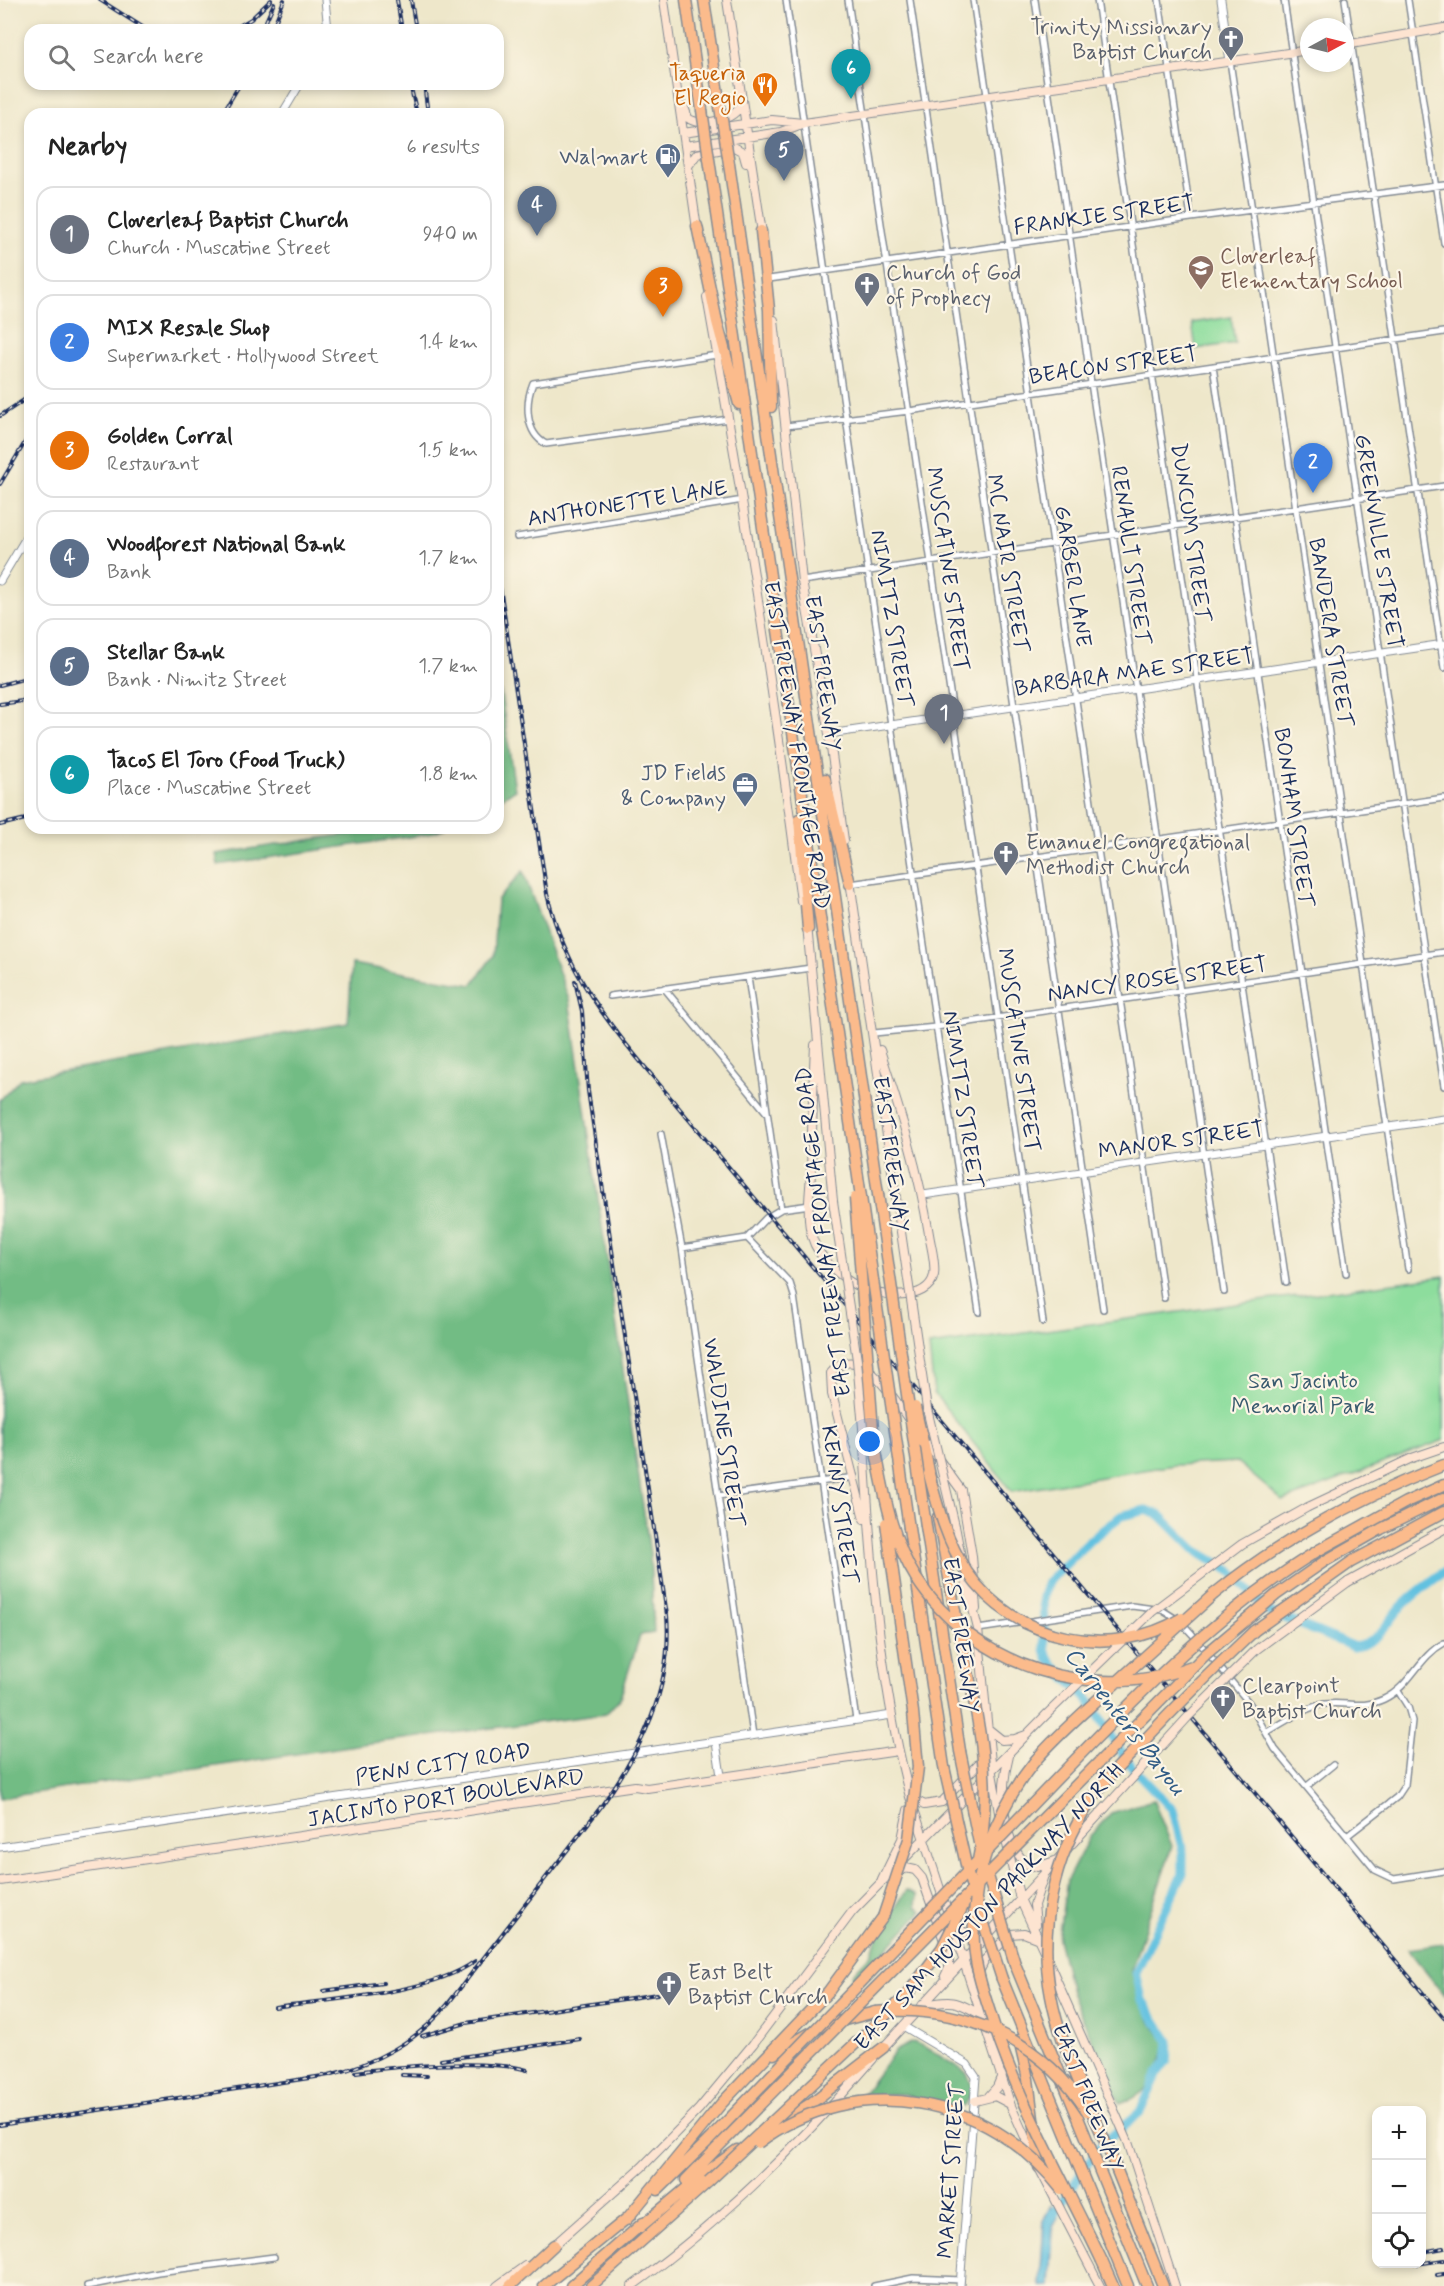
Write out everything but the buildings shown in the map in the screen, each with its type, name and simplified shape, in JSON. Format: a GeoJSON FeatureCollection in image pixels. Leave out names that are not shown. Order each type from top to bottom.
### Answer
{"type":"FeatureCollection","features":[{"type":"Feature","properties":{"kind":"highway","name":"EAST FREEWAY"},"geometry":{"type":"LineString","coordinates":[[686,0],[794,738],[858,1197],[944,1767],[969,1878],[1002,1979],[1128,2286]]}},
{"type":"Feature","properties":{"kind":"highway","name":"EAST FREEWAY"},"geometry":{"type":"LineString","coordinates":[[706,0],[960,1751],[983,1860],[1015,1964],[1147,2286]]}},
{"type":"Feature","properties":{"kind":"highway"},"geometry":{"type":"LineString","coordinates":[[697,226],[717,322],[752,453]]}},
{"type":"Feature","properties":{"kind":"highway"},"geometry":{"type":"LineString","coordinates":[[761,231],[769,310],[774,467]]}},
{"type":"Feature","properties":{"kind":"highway"},"geometry":{"type":"LineString","coordinates":[[813,731],[850,884]]}},
{"type":"Feature","properties":{"kind":"highway"},"geometry":{"type":"LineString","coordinates":[[794,738],[808,929]]}},
{"type":"Feature","properties":{"kind":"highway"},"geometry":{"type":"LineString","coordinates":[[626,2220],[693,2136],[757,2065],[828,1992],[883,1917],[909,1839],[915,1806],[918,1767],[913,1712],[868,1385],[858,1197]]}},
{"type":"Feature","properties":{"kind":"highway"},"geometry":{"type":"LineString","coordinates":[[591,2286],[668,2220],[895,2007],[919,1981],[950,1934],[971,1883],[984,1824],[984,1759],[929,1474],[898,1328]]}},
{"type":"Feature","properties":{"kind":"highway"},"geometry":{"type":"LineString","coordinates":[[877,1457],[893,1528],[915,1577],[953,1622],[987,1647],[1018,1663],[1076,1679],[1142,1679],[1196,1665],[1254,1630],[1335,1571],[1444,1512]]}},
{"type":"Feature","properties":{"kind":"highway"},"geometry":{"type":"LineString","coordinates":[[929,1474],[944,1527],[968,1573],[997,1604],[1038,1630],[1083,1640],[1129,1638],[1175,1622],[1253,1563],[1306,1530],[1379,1492],[1444,1465]]}},
{"type":"Feature","properties":{"kind":"highway","name":"EAST SAM HOUSTON PARKWAY NORTH"},"geometry":{"type":"LineString","coordinates":[[544,2286],[626,2220],[709,2140],[1151,1686],[1232,1610],[1268,1582],[1319,1550],[1387,1512],[1444,1485]]}},
{"type":"Feature","properties":{"kind":"highway","name":"EAST SAM HOUSTON PARKWAY NORTH"},"geometry":{"type":"LineString","coordinates":[[571,2286],[639,2228],[1192,1668],[1259,1608],[1325,1561],[1381,1528],[1444,1498]]}},
{"type":"Feature","properties":{"kind":"highway"},"geometry":{"type":"LineString","coordinates":[[1113,2286],[1021,2100],[996,2030],[975,1956],[974,1927],[977,1892],[985,1859],[1001,1816],[1016,1787],[1036,1760],[1068,1726],[1214,1594]]}},
{"type":"Feature","properties":{"kind":"highway"},"geometry":{"type":"LineString","coordinates":[[1163,2286],[1060,2030],[1051,1997],[1047,1935],[1057,1876],[1077,1823],[1101,1787],[1156,1727],[1254,1630]]}},
{"type":"Feature","properties":{"kind":"highway"},"geometry":{"type":"LineString","coordinates":[[1009,1996],[1028,2079],[1035,2149],[1041,2175]]}},
{"type":"Feature","properties":{"kind":"highway"},"geometry":{"type":"LineString","coordinates":[[757,2065],[822,2026],[875,2012],[915,2010],[953,2015],[984,2025],[1017,2042],[1049,2066],[1073,2091],[1089,2113],[1110,2153]]}},
{"type":"Feature","properties":{"kind":"highway"},"geometry":{"type":"LineString","coordinates":[[639,2228],[715,2165],[810,2104],[884,2047]]}},
{"type":"Feature","properties":{"kind":"highway"},"geometry":{"type":"LineString","coordinates":[[708,2182],[760,2140],[811,2113],[861,2101],[912,2101],[959,2112],[1004,2135],[1053,2178],[1088,2232]]}},
{"type":"Feature","properties":{"kind":"highway"},"geometry":{"type":"LineString","coordinates":[[510,2286],[554,2245]]}},
{"type":"Feature","properties":{"kind":"main road","name":"EAST FREEWAY FRONTAGE ROAD"},"geometry":{"type":"LineString","coordinates":[[664,0],[717,355],[743,500],[782,755],[801,905],[808,929],[833,1201],[857,1360],[875,1607],[898,1751],[910,1797],[975,1989],[1011,2106],[1041,2175],[1100,2286]]}},
{"type":"Feature","properties":{"kind":"main road","name":"EAST FREEWAY FRONTAGE ROAD"},"geometry":{"type":"LineString","coordinates":[[727,0],[769,279],[802,580],[829,734],[927,1409],[955,1526],[968,1596],[978,1629],[997,1805],[1020,1899],[1039,1936],[1128,2142],[1175,2286]]}},
{"type":"Feature","properties":{"kind":"main road"},"geometry":{"type":"LineString","coordinates":[[1354,43],[1444,28]]}},
{"type":"Feature","properties":{"kind":"main road"},"geometry":{"type":"LineString","coordinates":[[685,146],[781,132],[804,123],[1300,51]]}},
{"type":"Feature","properties":{"kind":"main road"},"geometry":{"type":"LineString","coordinates":[[677,86],[686,116],[697,123],[736,114],[741,107],[741,89]]}},
{"type":"Feature","properties":{"kind":"main road"},"geometry":{"type":"LineString","coordinates":[[683,133],[780,119],[804,123]]}},
{"type":"Feature","properties":{"kind":"main road"},"geometry":{"type":"LineString","coordinates":[[688,167],[697,154],[737,147],[746,157],[749,181],[755,189]]}},
{"type":"Feature","properties":{"kind":"main road"},"geometry":{"type":"LineString","coordinates":[[816,1008],[811,1234],[815,1244],[836,1271],[864,1290],[911,1295],[928,1284],[934,1276],[923,1195],[874,1033]]}},
{"type":"Feature","properties":{"kind":"main road"},"geometry":{"type":"LineString","coordinates":[[870,1550],[855,1478],[830,1383],[831,1373],[836,1367],[851,1362],[861,1364],[875,1376],[961,1490],[972,1556],[976,1619]]}},
{"type":"Feature","properties":{"kind":"main road"},"geometry":{"type":"LineString","coordinates":[[497,2286],[554,2245],[642,2167],[699,2109],[753,2044],[829,1940],[1010,1755],[1047,1714],[1152,1611],[1242,1544],[1308,1507],[1412,1458],[1444,1447]]}},
{"type":"Feature","properties":{"kind":"main road","name":"EAST SAM HOUSTON PARKWAY NORTH"},"geometry":{"type":"LineString","coordinates":[[632,2286],[725,2209],[839,2099],[964,1958],[1188,1717],[1257,1649],[1348,1582],[1444,1529]]}},
{"type":"Feature","properties":{"kind":"main road"},"geometry":{"type":"LineString","coordinates":[[987,1728],[1002,1740],[1028,1735]]}},
{"type":"Feature","properties":{"kind":"main road"},"geometry":{"type":"LineString","coordinates":[[878,1888],[902,1839],[910,1797],[924,1805],[942,1802],[982,1762],[989,1745]]}},
{"type":"Feature","properties":{"kind":"main road","name":"JACINTO PORT BOULEVARD"},"geometry":{"type":"LineString","coordinates":[[0,1881],[635,1786],[647,1788],[898,1751]]}},
{"type":"Feature","properties":{"kind":"main road"},"geometry":{"type":"LineString","coordinates":[[1010,1755],[1003,1780],[1013,1846],[1026,1864],[1037,1867],[1056,1861]]}},
{"type":"Feature","properties":{"kind":"main road"},"geometry":{"type":"LineString","coordinates":[[969,1795],[984,1797],[997,1805]]}},
{"type":"Feature","properties":{"kind":"main road"},"geometry":{"type":"LineString","coordinates":[[888,1878],[906,1868],[915,1870],[922,1878],[949,1955],[949,1968],[944,1980]]}},
{"type":"Feature","properties":{"kind":"main road"},"geometry":{"type":"LineString","coordinates":[[975,1989],[979,1969],[1002,1940],[1017,1933],[1039,1936],[1034,1905],[1045,1873]]}},
{"type":"Feature","properties":{"kind":"main road"},"geometry":{"type":"LineString","coordinates":[[953,1925],[970,1936],[985,1936]]}},
{"type":"Feature","properties":{"kind":"main road"},"geometry":{"type":"LineString","coordinates":[[921,2006],[948,2000],[960,2002],[983,2016]]}},
{"type":"Feature","properties":{"kind":"main road"},"geometry":{"type":"LineString","coordinates":[[989,2096],[997,2087],[1002,2073]]}},
{"type":"Feature","properties":{"kind":"main road"},"geometry":{"type":"LineString","coordinates":[[975,2101],[989,2096],[1000,2097],[1011,2106]]}},
{"type":"Feature","properties":{"kind":"street"},"geometry":{"type":"LineString","coordinates":[[325,0],[327,24]]}},
{"type":"Feature","properties":{"kind":"street","name":"NIMITZ STREET"},"geometry":{"type":"LineString","coordinates":[[786,0],[868,571],[979,1312]]}},
{"type":"Feature","properties":{"kind":"street","name":"MUSCATINE STREET"},"geometry":{"type":"LineString","coordinates":[[848,0],[929,562],[954,716],[1043,1322]]}},
{"type":"Feature","properties":{"kind":"street","name":"MC NAIR STREET"},"geometry":{"type":"LineString","coordinates":[[910,0],[948,253],[989,553],[1103,1308]]}},
{"type":"Feature","properties":{"kind":"street","name":"GARBER LANE"},"geometry":{"type":"LineString","coordinates":[[973,0],[1164,1298]]}},
{"type":"Feature","properties":{"kind":"street","name":"RENAULT STREET"},"geometry":{"type":"LineString","coordinates":[[1035,0],[1224,1292]]}},
{"type":"Feature","properties":{"kind":"street","name":"DUNCUM STREET"},"geometry":{"type":"LineString","coordinates":[[1097,0],[1286,1282]]}},
{"type":"Feature","properties":{"kind":"street"},"geometry":{"type":"LineString","coordinates":[[1158,0],[1191,218]]}},
{"type":"Feature","properties":{"kind":"street","name":"BANDERA STREET"},"geometry":{"type":"LineString","coordinates":[[1221,0],[1294,508],[1319,662],[1408,1269]]}},
{"type":"Feature","properties":{"kind":"street","name":"GREENVILLE STREET"},"geometry":{"type":"LineString","coordinates":[[1284,0],[1444,1086]]}},
{"type":"Feature","properties":{"kind":"street"},"geometry":{"type":"LineString","coordinates":[[1345,0],[1346,18]]}},
{"type":"Feature","properties":{"kind":"street"},"geometry":{"type":"LineString","coordinates":[[1408,0],[1444,243]]}},
{"type":"Feature","properties":{"kind":"street"},"geometry":{"type":"LineString","coordinates":[[1353,72],[1374,195],[1444,668]]}},
{"type":"Feature","properties":{"kind":"street"},"geometry":{"type":"LineString","coordinates":[[286,108],[296,90]]}},
{"type":"Feature","properties":{"kind":"street","name":"FRANKIE STREET"},"geometry":{"type":"LineString","coordinates":[[769,279],[887,264],[1252,209],[1314,204],[1444,185]]}},
{"type":"Feature","properties":{"kind":"street","name":"BEACON STREET"},"geometry":{"type":"LineString","coordinates":[[786,426],[909,411],[1444,332]]}},
{"type":"Feature","properties":{"kind":"street"},"geometry":{"type":"LineString","coordinates":[[717,355],[533,383],[528,395],[530,421],[537,439],[546,444],[729,419]]}},
{"type":"Feature","properties":{"kind":"street","name":"BONHAM STREET"},"geometry":{"type":"LineString","coordinates":[[1213,366],[1233,518],[1346,1273]]}},
{"type":"Feature","properties":{"kind":"street"},"geometry":{"type":"LineString","coordinates":[[802,580],[1444,486]]}},
{"type":"Feature","properties":{"kind":"street","name":"ANTHONETTE LANE"},"geometry":{"type":"LineString","coordinates":[[517,537],[743,500]]}},
{"type":"Feature","properties":{"kind":"street"},"geometry":{"type":"LineString","coordinates":[[0,581],[24,548]]}},
{"type":"Feature","properties":{"kind":"street","name":"BARBARA MAE STREET"},"geometry":{"type":"LineString","coordinates":[[829,734],[1442,644]]}},
{"type":"Feature","properties":{"kind":"street"},"geometry":{"type":"LineString","coordinates":[[850,884],[1444,798]]}},
{"type":"Feature","properties":{"kind":"street","name":"NANCY ROSE STREET"},"geometry":{"type":"LineString","coordinates":[[874,1033],[936,1027],[1180,990],[1364,966],[1444,952]]}},
{"type":"Feature","properties":{"kind":"street"},"geometry":{"type":"LineString","coordinates":[[610,996],[811,968]]}},
{"type":"Feature","properties":{"kind":"street"},"geometry":{"type":"LineString","coordinates":[[748,976],[781,1209]]}},
{"type":"Feature","properties":{"kind":"street"},"geometry":{"type":"LineString","coordinates":[[663,988],[766,1112]]}},
{"type":"Feature","properties":{"kind":"street","name":"MANOR STREET"},"geometry":{"type":"LineString","coordinates":[[923,1195],[1444,1119]]}},
{"type":"Feature","properties":{"kind":"street","name":"WALDINE STREET"},"geometry":{"type":"LineString","coordinates":[[661,1134],[682,1248],[753,1736]]}},
{"type":"Feature","properties":{"kind":"street"},"geometry":{"type":"LineString","coordinates":[[682,1248],[747,1238],[766,1218],[781,1209],[810,1205]]}},
{"type":"Feature","properties":{"kind":"street","name":"KENNY STREET"},"geometry":{"type":"LineString","coordinates":[[747,1238],[790,1283],[795,1296],[856,1720]]}},
{"type":"Feature","properties":{"kind":"street"},"geometry":{"type":"LineString","coordinates":[[718,1496],[855,1478]]}},
{"type":"Feature","properties":{"kind":"street"},"geometry":{"type":"LineString","coordinates":[[978,1629],[1132,1606],[1155,1608],[1171,1614],[1192,1634],[1250,1704],[1275,1749],[1375,1870],[1389,1878],[1444,1871]]}},
{"type":"Feature","properties":{"kind":"street"},"geometry":{"type":"LineString","coordinates":[[1267,1732],[1318,1706],[1330,1704],[1362,1707],[1398,1691],[1427,1655],[1444,1643]]}},
{"type":"Feature","properties":{"kind":"street"},"geometry":{"type":"LineString","coordinates":[[1347,1836],[1397,1797],[1405,1785],[1412,1726],[1408,1707],[1398,1691]]}},
{"type":"Feature","properties":{"kind":"street","name":"PENN CITY ROAD"},"geometry":{"type":"LineString","coordinates":[[0,1847],[892,1715]]}},
{"type":"Feature","properties":{"kind":"street"},"geometry":{"type":"LineString","coordinates":[[716,1742],[721,1776]]}},
{"type":"Feature","properties":{"kind":"street"},"geometry":{"type":"LineString","coordinates":[[1307,1786],[1333,1766]]}},
{"type":"Feature","properties":{"kind":"street","name":"MARKET STREET"},"geometry":{"type":"LineString","coordinates":[[903,2026],[971,2067],[976,2077],[961,2283]]}},
{"type":"Feature","properties":{"kind":"street"},"geometry":{"type":"LineString","coordinates":[[87,2286],[158,2272],[274,2257]]}},
{"type":"Feature","properties":{"kind":"street"},"geometry":{"type":"LineString","coordinates":[[874,2286],[913,2278],[961,2283]]}},
{"type":"Feature","properties":{"kind":"green space"},"geometry":{"type":"Polygon","coordinates":[[[1231,317],[1235,343],[1196,349],[1192,323],[1231,317]]]}},
{"type":"Feature","properties":{"kind":"green space"},"geometry":{"type":"Polygon","coordinates":[[[504,716],[515,790],[504,796],[504,716]]]}},
{"type":"Feature","properties":{"kind":"green space"},"geometry":{"type":"Polygon","coordinates":[[[348,834],[428,834],[218,865],[216,854],[348,834]]]}},
{"type":"Feature","properties":{"kind":"green space"},"geometry":{"type":"Polygon","coordinates":[[[523,871],[569,1000],[650,1554],[654,1633],[640,1635],[620,1698],[606,1714],[363,1744],[0,1798],[0,1100],[20,1079],[348,1023],[352,964],[472,985],[493,956],[497,900],[523,871]]]}},
{"type":"Feature","properties":{"kind":"green space","name":"San Jacinto Memorial Park"},"geometry":{"type":"Polygon","coordinates":[[[1444,1276],[1444,1440],[1283,1501],[1237,1462],[1174,1465],[1012,1492],[934,1393],[929,1346],[1444,1276]]]}},
{"type":"Feature","properties":{"kind":"green space"},"geometry":{"type":"Polygon","coordinates":[[[1153,1800],[1172,1846],[1131,1970],[1151,2023],[1167,2043],[1157,2073],[1147,2088],[1120,2104],[1071,1992],[1058,1939],[1067,1880],[1090,1836],[1111,1813],[1153,1800]]]}},
{"type":"Feature","properties":{"kind":"green space"},"geometry":{"type":"Polygon","coordinates":[[[907,1890],[917,1895],[916,1907],[922,1911],[851,1987],[852,1974],[871,1954],[879,1932],[907,1890]]]}},
{"type":"Feature","properties":{"kind":"green space"},"geometry":{"type":"Polygon","coordinates":[[[1444,1944],[1444,1995],[1408,1949],[1444,1944]]]}},
{"type":"Feature","properties":{"kind":"green space"},"geometry":{"type":"Polygon","coordinates":[[[913,2042],[967,2073],[974,2091],[963,2107],[898,2094],[862,2095],[895,2051],[913,2042]]]}},
{"type":"Feature","properties":{"kind":"water"},"geometry":{"type":"Polygon","coordinates":[[[1051,2205],[1058,2218],[1053,2227],[1050,2286],[1040,2286],[1044,2219],[1051,2205]]]}},
{"type":"Feature","properties":{"kind":"waterway","name":"Carpenters Bayou"},"geometry":{"type":"LineString","coordinates":[[1049,2222],[1098,2148],[1140,2112],[1158,2073],[1167,2061],[1169,2041],[1142,2000],[1136,1972],[1183,1873],[1183,1852],[1173,1810],[1130,1765],[1089,1701],[1048,1659],[1045,1649],[1043,1596],[1048,1582],[1090,1540],[1121,1516],[1146,1510],[1160,1515],[1195,1550],[1231,1571],[1267,1611],[1354,1647],[1377,1637],[1403,1605],[1444,1572]]}},
{"type":"Feature","properties":{"kind":"railway"},"geometry":{"type":"LineString","coordinates":[[100,0],[138,24]]}},
{"type":"Feature","properties":{"kind":"railway"},"geometry":{"type":"LineString","coordinates":[[242,24],[271,0]]}},
{"type":"Feature","properties":{"kind":"railway"},"geometry":{"type":"LineString","coordinates":[[274,24],[284,0]]}},
{"type":"Feature","properties":{"kind":"railway"},"geometry":{"type":"LineString","coordinates":[[397,0],[401,24]]}},
{"type":"Feature","properties":{"kind":"railway"},"geometry":{"type":"LineString","coordinates":[[411,0],[415,24]]}},
{"type":"Feature","properties":{"kind":"railway"},"geometry":{"type":"LineString","coordinates":[[265,24],[274,3]]}},
{"type":"Feature","properties":{"kind":"railway"},"geometry":{"type":"LineString","coordinates":[[226,108],[236,90]]}},
{"type":"Feature","properties":{"kind":"railway"},"geometry":{"type":"LineString","coordinates":[[411,90],[416,108]]}},
{"type":"Feature","properties":{"kind":"railway"},"geometry":{"type":"LineString","coordinates":[[425,90],[427,108]]}},
{"type":"Feature","properties":{"kind":"railway"},"geometry":{"type":"LineString","coordinates":[[0,416],[24,400]]}},
{"type":"Feature","properties":{"kind":"railway"},"geometry":{"type":"LineString","coordinates":[[0,484],[24,444]]}},
{"type":"Feature","properties":{"kind":"railway"},"geometry":{"type":"LineString","coordinates":[[504,613],[547,894],[566,950],[593,999],[645,1067],[1444,2018]]}},
{"type":"Feature","properties":{"kind":"railway"},"geometry":{"type":"LineString","coordinates":[[0,685],[24,679]]}},
{"type":"Feature","properties":{"kind":"railway"},"geometry":{"type":"LineString","coordinates":[[0,704],[24,701]]}},
{"type":"Feature","properties":{"kind":"railway"},"geometry":{"type":"LineString","coordinates":[[0,825],[24,819]]}},
{"type":"Feature","properties":{"kind":"railway"},"geometry":{"type":"LineString","coordinates":[[0,2125],[329,2075],[378,2058],[394,2049],[423,2030],[447,2005],[600,1808],[641,1741],[651,1718],[665,1668],[668,1642],[667,1615],[588,1091],[582,1011],[575,981]]}},
{"type":"Feature","properties":{"kind":"railway"},"geometry":{"type":"LineString","coordinates":[[275,2007],[351,1998],[407,1988],[456,1972],[475,1961]]}},
{"type":"Feature","properties":{"kind":"railway"},"geometry":{"type":"LineString","coordinates":[[323,1991],[383,1983]]}},
{"type":"Feature","properties":{"kind":"railway"},"geometry":{"type":"LineString","coordinates":[[422,2036],[466,2023],[657,1994]]}},
{"type":"Feature","properties":{"kind":"railway"},"geometry":{"type":"LineString","coordinates":[[441,2060],[580,2039]]}},
{"type":"Feature","properties":{"kind":"railway"},"geometry":{"type":"LineString","coordinates":[[356,2072],[467,2064],[527,2070]]}},
{"type":"Feature","properties":{"kind":"railway"},"geometry":{"type":"LineString","coordinates":[[402,2075],[427,2076]]}},
{"type":"Feature","properties":{"kind":"railway"},"geometry":{"type":"LineString","coordinates":[[1426,2251],[1444,2248]]}},
{"type":"Feature","properties":{"kind":"railway"},"geometry":{"type":"LineString","coordinates":[[1426,2263],[1444,2260]]}},
{"type":"Feature","properties":{"kind":"railway"},"geometry":{"type":"LineString","coordinates":[[1437,2275],[1444,2274]]}},
{"type":"Feature","properties":{"kind":"place","name":"Trinity Missionary Baptist Church"},"geometry":{"type":"Point","coordinates":[1231,62]}},
{"type":"Feature","properties":{"kind":"place","name":"Tacos El Toro (Food Truck)"},"geometry":{"type":"Point","coordinates":[851,99]}},
{"type":"Feature","properties":{"kind":"place","name":"Taqueria El Regio"},"geometry":{"type":"Point","coordinates":[765,108]}},
{"type":"Feature","properties":{"kind":"place","name":"Walmart"},"geometry":{"type":"Point","coordinates":[668,179]}},
{"type":"Feature","properties":{"kind":"place","name":"Stellar Bank"},"geometry":{"type":"Point","coordinates":[784,181]}},
{"type":"Feature","properties":{"kind":"place","name":"Woodforest National Bank"},"geometry":{"type":"Point","coordinates":[537,236]}},
{"type":"Feature","properties":{"kind":"place","name":"Cloverleaf Elementary School"},"geometry":{"type":"Point","coordinates":[1201,291]}},
{"type":"Feature","properties":{"kind":"place","name":"Church of God of Prophecy"},"geometry":{"type":"Point","coordinates":[867,308]}},
{"type":"Feature","properties":{"kind":"place","name":"Golden Corral"},"geometry":{"type":"Point","coordinates":[663,317]}},
{"type":"Feature","properties":{"kind":"place","name":"MIX Resale Shop"},"geometry":{"type":"Point","coordinates":[1313,493]}},
{"type":"Feature","properties":{"kind":"place","name":"Cloverleaf Baptist Church"},"geometry":{"type":"Point","coordinates":[944,744]}},
{"type":"Feature","properties":{"kind":"place","name":"JD Fields & Company"},"geometry":{"type":"Point","coordinates":[745,808]}},
{"type":"Feature","properties":{"kind":"place","name":"Emanuel Congregational Methodist Church"},"geometry":{"type":"Point","coordinates":[1006,877]}},
{"type":"Feature","properties":{"kind":"place","name":"Clearpoint Baptist Church"},"geometry":{"type":"Point","coordinates":[1223,1721]}},
{"type":"Feature","properties":{"kind":"place","name":"East Belt Baptist Church"},"geometry":{"type":"Point","coordinates":[669,2007]}}]}
